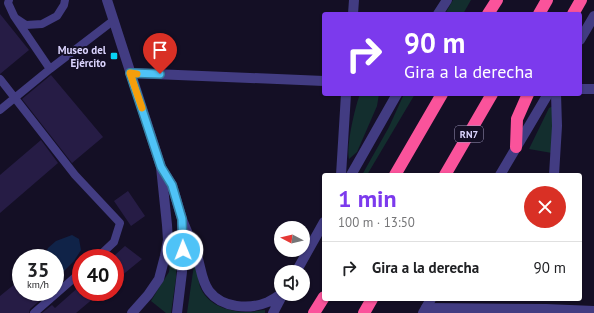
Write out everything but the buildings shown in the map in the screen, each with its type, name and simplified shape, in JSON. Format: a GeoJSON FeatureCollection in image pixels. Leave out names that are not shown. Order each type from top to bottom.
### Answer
{"type":"FeatureCollection","features":[{"type":"Feature","properties":{"kind":"highway"},"geometry":{"type":"LineString","coordinates":[[489,12],[497,0]]}},
{"type":"Feature","properties":{"kind":"highway"},"geometry":{"type":"LineString","coordinates":[[540,12],[547,0]]}},
{"type":"Feature","properties":{"kind":"highway"},"geometry":{"type":"LineString","coordinates":[[573,12],[581,0]]}},
{"type":"Feature","properties":{"kind":"highway"},"geometry":{"type":"LineString","coordinates":[[396,173],[441,96]]}},
{"type":"Feature","properties":{"kind":"highway","name":"RN7"},"geometry":{"type":"LineString","coordinates":[[446,173],[491,96]]}},
{"type":"Feature","properties":{"kind":"highway"},"geometry":{"type":"LineString","coordinates":[[516,147],[517,119],[527,96]]}},
{"type":"Feature","properties":{"kind":"highway"},"geometry":{"type":"LineString","coordinates":[[314,313],[322,300]]}},
{"type":"Feature","properties":{"kind":"highway"},"geometry":{"type":"LineString","coordinates":[[364,313],[371,301]]}},
{"type":"Feature","properties":{"kind":"street"},"geometry":{"type":"LineString","coordinates":[[107,0],[161,167],[167,225],[168,240],[159,279],[132,313]]}},
{"type":"Feature","properties":{"kind":"street"},"geometry":{"type":"LineString","coordinates":[[353,12],[354,0]]}},
{"type":"Feature","properties":{"kind":"street"},"geometry":{"type":"LineString","coordinates":[[439,12],[447,0]]}},
{"type":"Feature","properties":{"kind":"street"},"geometry":{"type":"LineString","coordinates":[[582,37],[594,16]]}},
{"type":"Feature","properties":{"kind":"street"},"geometry":{"type":"LineString","coordinates":[[130,73],[322,81]]}},
{"type":"Feature","properties":{"kind":"street"},"geometry":{"type":"LineString","coordinates":[[582,89],[594,89]]}},
{"type":"Feature","properties":{"kind":"street"},"geometry":{"type":"LineString","coordinates":[[341,173],[346,96]]}},
{"type":"Feature","properties":{"kind":"street"},"geometry":{"type":"LineString","coordinates":[[352,173],[396,96]]}},
{"type":"Feature","properties":{"kind":"street"},"geometry":{"type":"LineString","coordinates":[[501,173],[547,96]]}},
{"type":"Feature","properties":{"kind":"street"},"geometry":{"type":"LineString","coordinates":[[554,173],[557,126],[556,96]]}},
{"type":"Feature","properties":{"kind":"street"},"geometry":{"type":"LineString","coordinates":[[161,167],[172,185],[182,219],[198,259],[208,290],[217,299],[226,304],[238,306],[254,306],[274,299]]}},
{"type":"Feature","properties":{"kind":"street"},"geometry":{"type":"LineString","coordinates":[[177,313],[182,272],[182,219]]}},
{"type":"Feature","properties":{"kind":"street"},"geometry":{"type":"LineString","coordinates":[[300,265],[322,226]]}},
{"type":"Feature","properties":{"kind":"street"},"geometry":{"type":"LineString","coordinates":[[273,313],[279,301]]}},
{"type":"Feature","properties":{"kind":"street"},"geometry":{"type":"LineString","coordinates":[[426,307],[546,307],[594,311]]}},
{"type":"Feature","properties":{"kind":"lane"},"geometry":{"type":"LineString","coordinates":[[9,0],[8,3],[14,16],[50,69]]}},
{"type":"Feature","properties":{"kind":"lane"},"geometry":{"type":"LineString","coordinates":[[14,16],[26,25],[42,24],[57,16],[64,5],[65,0]]}},
{"type":"Feature","properties":{"kind":"lane"},"geometry":{"type":"LineString","coordinates":[[0,110],[114,20]]}},
{"type":"Feature","properties":{"kind":"lane"},"geometry":{"type":"LineString","coordinates":[[0,79],[75,176],[120,223],[114,242],[107,249]]}},
{"type":"Feature","properties":{"kind":"lane"},"geometry":{"type":"LineString","coordinates":[[34,313],[72,280]]}},
{"type":"Feature","properties":{"kind":"green space"},"geometry":{"type":"Polygon","coordinates":[[[453,0],[471,0],[464,12],[446,12],[453,0]]]}},
{"type":"Feature","properties":{"kind":"green space"},"geometry":{"type":"Polygon","coordinates":[[[359,96],[379,96],[377,106],[357,152],[349,159],[348,153],[350,136],[359,96]]]}},
{"type":"Feature","properties":{"kind":"green space"},"geometry":{"type":"Polygon","coordinates":[[[403,96],[414,96],[368,173],[363,173],[389,127],[403,96]]]}},
{"type":"Feature","properties":{"kind":"green space"},"geometry":{"type":"Polygon","coordinates":[[[553,106],[552,153],[529,149],[549,108],[553,106]]]}},
{"type":"Feature","properties":{"kind":"green space"},"geometry":{"type":"Polygon","coordinates":[[[174,231],[177,238],[176,278],[171,313],[166,313],[151,301],[169,272],[174,231]]]}},
{"type":"Feature","properties":{"kind":"green space"},"geometry":{"type":"Polygon","coordinates":[[[194,265],[197,270],[201,289],[215,304],[235,311],[249,312],[265,310],[265,313],[187,313],[194,265]]]}},
{"type":"Feature","properties":{"kind":"water"},"geometry":{"type":"Polygon","coordinates":[[[72,235],[79,239],[81,249],[72,249],[72,263],[64,271],[64,249],[48,249],[56,241],[72,235]]]}},
{"type":"Feature","properties":{"kind":"slow traffic"},"geometry":{"type":"LineString","coordinates":[[137,74],[130,73],[142,108]]}},
{"type":"Feature","properties":{"kind":"place","name":"Museo del Ejército"},"geometry":{"type":"Point","coordinates":[114,56]}},
{"type":"Feature","properties":{"kind":"route"},"geometry":{"type":"LineString","coordinates":[[160,74],[130,73],[161,167],[172,185],[182,219],[183,250]]}}]}
